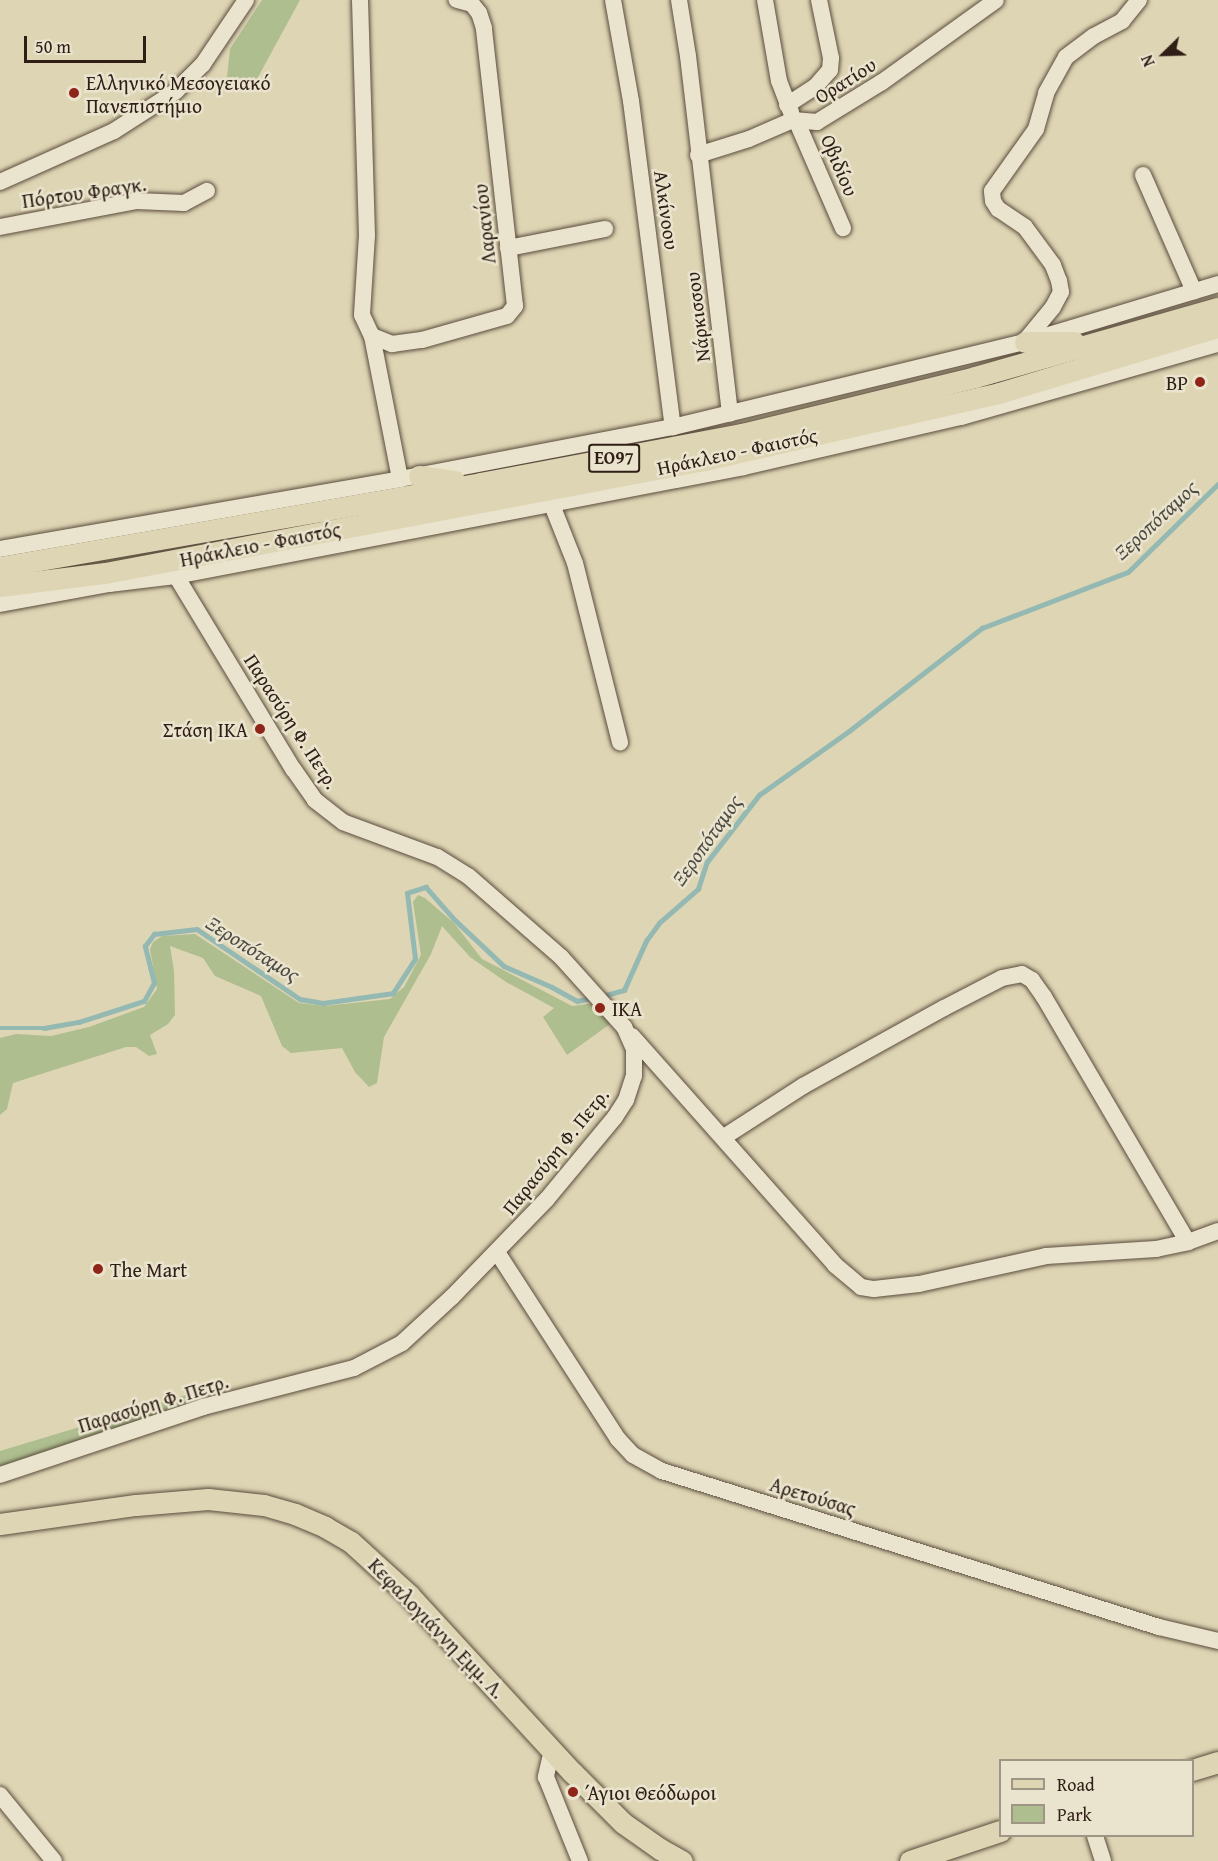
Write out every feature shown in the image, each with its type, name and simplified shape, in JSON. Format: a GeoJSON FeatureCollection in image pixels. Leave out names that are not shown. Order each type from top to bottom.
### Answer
{"type":"FeatureCollection","features":[{"type":"Feature","properties":{"kind":"main road","name":"Ηράκλειο - Φαιστός"},"geometry":{"type":"LineString","coordinates":[[1,586],[105,573],[709,459],[999,393],[1059,375],[1108,349],[1218,308]]}},
{"type":"Feature","properties":{"kind":"main road","name":"Ηράκλειο - Φαιστός"},"geometry":{"type":"LineString","coordinates":[[1,586],[480,483],[742,434],[1108,349],[1218,327]]}},
{"type":"Feature","properties":{"kind":"main road"},"geometry":{"type":"LineString","coordinates":[[1025,342],[1108,349],[1142,367]]}},
{"type":"Feature","properties":{"kind":"main road"},"geometry":{"type":"LineString","coordinates":[[1000,406],[1059,375]]}},
{"type":"Feature","properties":{"kind":"main road"},"geometry":{"type":"LineString","coordinates":[[409,477],[480,483]]}},
{"type":"Feature","properties":{"kind":"main road"},"geometry":{"type":"LineString","coordinates":[[265,543],[309,549]]}},
{"type":"Feature","properties":{"kind":"main road","name":"Κεφαλογιάννη Εμμ. Λ."},"geometry":{"type":"LineString","coordinates":[[0,1524],[136,1505],[208,1499],[264,1505],[313,1521],[351,1542],[387,1573],[623,1823],[660,1849],[682,1861]]}},
{"type":"Feature","properties":{"kind":"main road"},"geometry":{"type":"LineString","coordinates":[[1194,1769],[1218,1762]]}},
{"type":"Feature","properties":{"kind":"main road"},"geometry":{"type":"LineString","coordinates":[[910,1861],[999,1831]]}},
{"type":"Feature","properties":{"kind":"street"},"geometry":{"type":"LineString","coordinates":[[0,182],[114,131],[176,91],[203,64],[246,0]]}},
{"type":"Feature","properties":{"kind":"street"},"geometry":{"type":"LineString","coordinates":[[360,0],[367,235],[362,315],[372,336],[409,477]]}},
{"type":"Feature","properties":{"kind":"street","name":"Λαρανίου"},"geometry":{"type":"LineString","coordinates":[[372,336],[392,344],[422,340],[507,316],[514,306],[484,28],[479,13],[472,4],[457,0]]}},
{"type":"Feature","properties":{"kind":"street","name":"Αλκίνοου"},"geometry":{"type":"LineString","coordinates":[[612,0],[631,101],[673,427]]}},
{"type":"Feature","properties":{"kind":"street","name":"Νάρκισσου"},"geometry":{"type":"LineString","coordinates":[[679,0],[688,56],[730,414]]}},
{"type":"Feature","properties":{"kind":"street","name":"Οβιδίου"},"geometry":{"type":"LineString","coordinates":[[765,0],[779,81],[843,228]]}},
{"type":"Feature","properties":{"kind":"street"},"geometry":{"type":"LineString","coordinates":[[792,115],[830,70],[831,58],[819,0]]}},
{"type":"Feature","properties":{"kind":"street","name":"Ορατίου"},"geometry":{"type":"LineString","coordinates":[[698,154],[749,139],[792,115],[817,122],[867,93],[996,0]]}},
{"type":"Feature","properties":{"kind":"street"},"geometry":{"type":"LineString","coordinates":[[1025,342],[1053,307],[1061,292],[1059,281],[1053,265],[1025,227],[998,209],[993,201],[992,191],[1036,129],[1046,93],[1066,57],[1094,36],[1122,21],[1139,0]]}},
{"type":"Feature","properties":{"kind":"street"},"geometry":{"type":"LineString","coordinates":[[1143,175],[1194,291]]}},
{"type":"Feature","properties":{"kind":"street","name":"Πόρτου Φραγκ."},"geometry":{"type":"LineString","coordinates":[[0,227],[136,201],[184,203],[207,191]]}},
{"type":"Feature","properties":{"kind":"street"},"geometry":{"type":"LineString","coordinates":[[508,248],[605,229]]}},
{"type":"Feature","properties":{"kind":"street"},"geometry":{"type":"LineString","coordinates":[[0,549],[409,477],[673,427],[1025,342],[1218,284]]}},
{"type":"Feature","properties":{"kind":"street"},"geometry":{"type":"LineString","coordinates":[[1,586],[109,584],[176,576],[309,549],[552,505],[767,462],[1000,406],[1218,344]]}},
{"type":"Feature","properties":{"kind":"street"},"geometry":{"type":"LineString","coordinates":[[552,505],[575,563],[620,742]]}},
{"type":"Feature","properties":{"kind":"street","name":"Παρασύρη Φ. Πετρ."},"geometry":{"type":"LineString","coordinates":[[0,1475],[192,1410],[354,1368],[379,1357],[408,1337],[497,1252],[563,1181],[609,1125],[626,1100],[634,1076],[635,1057],[624,1027],[561,957],[462,872],[437,857],[343,822],[320,805],[293,770],[176,576]]}},
{"type":"Feature","properties":{"kind":"street"},"geometry":{"type":"LineString","coordinates":[[724,1137],[803,1086],[944,1008],[1002,978],[1022,974],[1032,980],[1044,997],[1188,1242]]}},
{"type":"Feature","properties":{"kind":"street"},"geometry":{"type":"LineString","coordinates":[[624,1027],[835,1264],[854,1283],[867,1289],[919,1284],[1046,1256],[1144,1251],[1188,1242],[1218,1230]]}},
{"type":"Feature","properties":{"kind":"street","name":"Αρετούσας"},"geometry":{"type":"LineString","coordinates":[[497,1252],[618,1439],[633,1455],[643,1461],[673,1475],[1159,1627],[1218,1641]]}},
{"type":"Feature","properties":{"kind":"street"},"geometry":{"type":"LineString","coordinates":[[552,1750],[546,1777],[580,1861]]}},
{"type":"Feature","properties":{"kind":"street"},"geometry":{"type":"LineString","coordinates":[[0,1795],[54,1861]]}},
{"type":"Feature","properties":{"kind":"street"},"geometry":{"type":"LineString","coordinates":[[1095,1837],[1103,1861]]}},
{"type":"Feature","properties":{"kind":"green space"},"geometry":{"type":"Polygon","coordinates":[[[262,0],[300,0],[257,79],[227,77],[230,49],[262,0]]]}},
{"type":"Feature","properties":{"kind":"green space"},"geometry":{"type":"Polygon","coordinates":[[[418,895],[425,898],[454,923],[482,959],[572,1006],[596,1003],[610,1024],[567,1055],[543,1017],[554,1008],[506,982],[470,957],[442,926],[431,954],[384,1037],[377,1083],[369,1087],[355,1072],[342,1048],[291,1053],[282,1046],[261,996],[215,976],[203,958],[170,946],[174,971],[175,1015],[168,1024],[150,1035],[157,1054],[149,1056],[136,1047],[126,1047],[13,1083],[7,1109],[0,1115],[0,1038],[16,1034],[51,1036],[89,1027],[144,1007],[157,989],[150,949],[153,942],[162,936],[195,934],[299,1003],[325,1006],[390,999],[404,987],[421,955],[413,902],[418,895]]]}},
{"type":"Feature","properties":{"kind":"green space"},"geometry":{"type":"Polygon","coordinates":[[[189,1394],[191,1399],[183,1406],[0,1468],[0,1451],[189,1394]]]}},
{"type":"Feature","properties":{"kind":"waterway","name":"Ξεροπόταμος"},"geometry":{"type":"LineString","coordinates":[[602,996],[624,990],[646,941],[659,923],[698,889],[707,862],[759,795],[849,731],[982,628],[1128,572],[1218,484]]}},
{"type":"Feature","properties":{"kind":"waterway","name":"Ξεροπόταμος"},"geometry":{"type":"LineString","coordinates":[[0,1028],[44,1028],[79,1022],[144,1001],[154,983],[145,946],[154,934],[197,929],[300,999],[323,1003],[393,993],[415,959],[407,893],[426,887],[455,920],[504,966],[552,987],[577,1001],[591,998]]}},
{"type":"Feature","properties":{"kind":"place","name":"Ελληνικό Μεσογειακό Πανεπιστήμιο"},"geometry":{"type":"Point","coordinates":[74,93]}},
{"type":"Feature","properties":{"kind":"place","name":"BP"},"geometry":{"type":"Point","coordinates":[1200,382]}},
{"type":"Feature","properties":{"kind":"place","name":"Στάση ΙΚΑ"},"geometry":{"type":"Point","coordinates":[260,729]}},
{"type":"Feature","properties":{"kind":"place","name":"IKA"},"geometry":{"type":"Point","coordinates":[600,1008]}},
{"type":"Feature","properties":{"kind":"place","name":"The Mart"},"geometry":{"type":"Point","coordinates":[98,1269]}},
{"type":"Feature","properties":{"kind":"place","name":"Άγιοι Θεόδωροι"},"geometry":{"type":"Point","coordinates":[573,1792]}}]}
